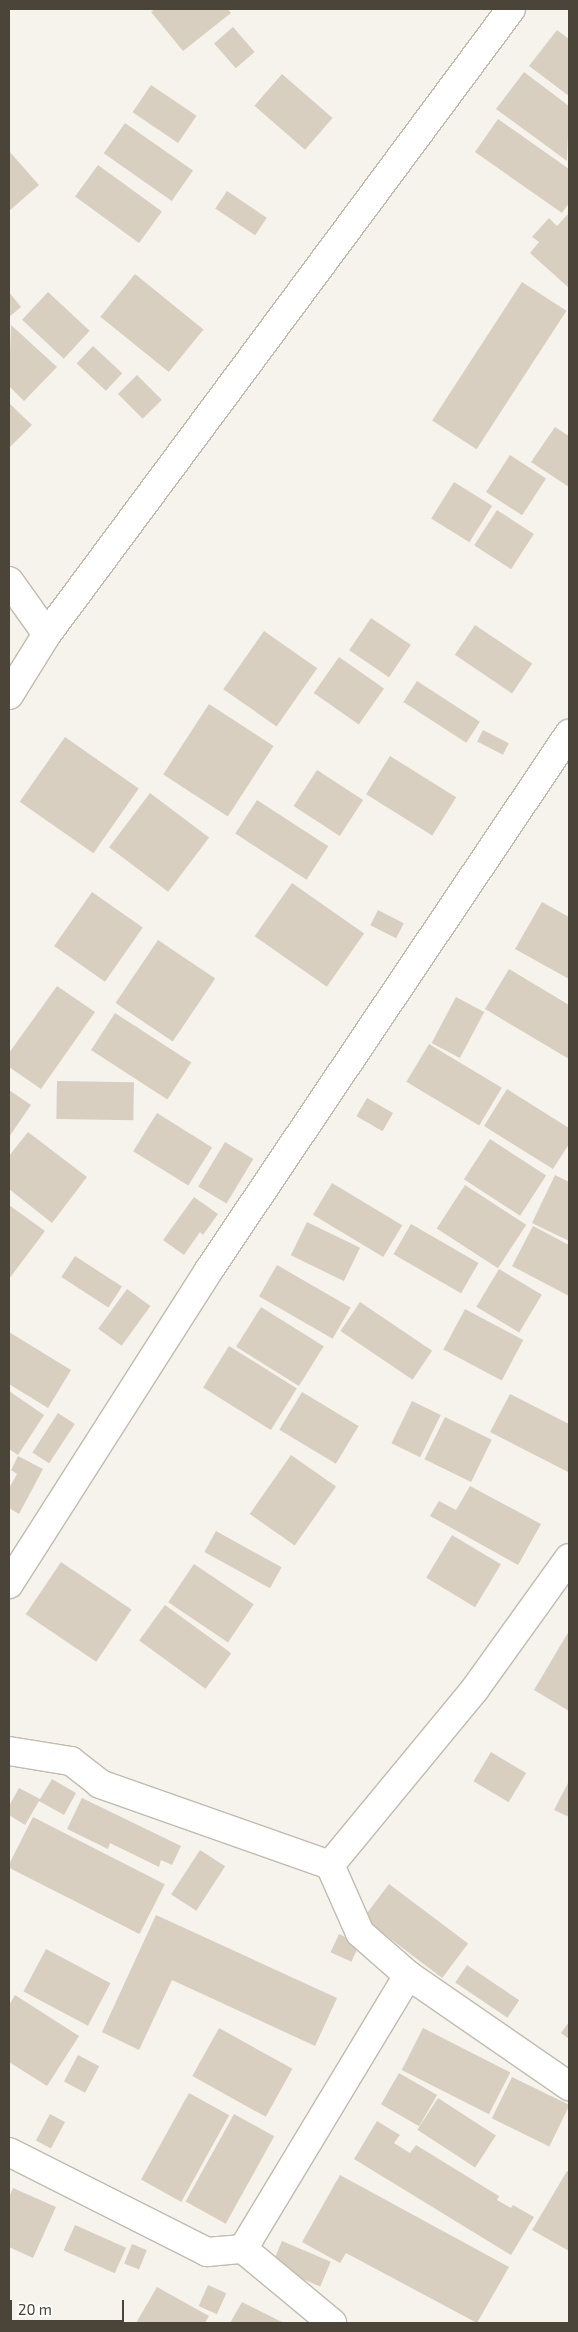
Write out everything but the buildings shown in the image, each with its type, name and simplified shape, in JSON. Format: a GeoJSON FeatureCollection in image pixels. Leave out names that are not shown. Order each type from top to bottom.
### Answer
{"type":"FeatureCollection","features":[{"type":"Feature","properties":{"kind":"street"},"geometry":{"type":"LineString","coordinates":[[9,694],[47,634],[511,9]]}},
{"type":"Feature","properties":{"kind":"street"},"geometry":{"type":"LineString","coordinates":[[9,581],[47,634]]}},
{"type":"Feature","properties":{"kind":"street"},"geometry":{"type":"LineString","coordinates":[[9,1584],[209,1270],[569,734]]}},
{"type":"Feature","properties":{"kind":"street"},"geometry":{"type":"LineString","coordinates":[[330,1865],[475,1689],[569,1558]]}},
{"type":"Feature","properties":{"kind":"street"},"geometry":{"type":"LineString","coordinates":[[9,1751],[71,1761],[100,1784],[330,1865],[360,1933],[408,1975],[569,2086]]}},
{"type":"Feature","properties":{"kind":"street"},"geometry":{"type":"LineString","coordinates":[[243,2249],[408,1975]]}},
{"type":"Feature","properties":{"kind":"street"},"geometry":{"type":"LineString","coordinates":[[9,2152],[207,2252],[243,2249],[332,2323]]}}]}
